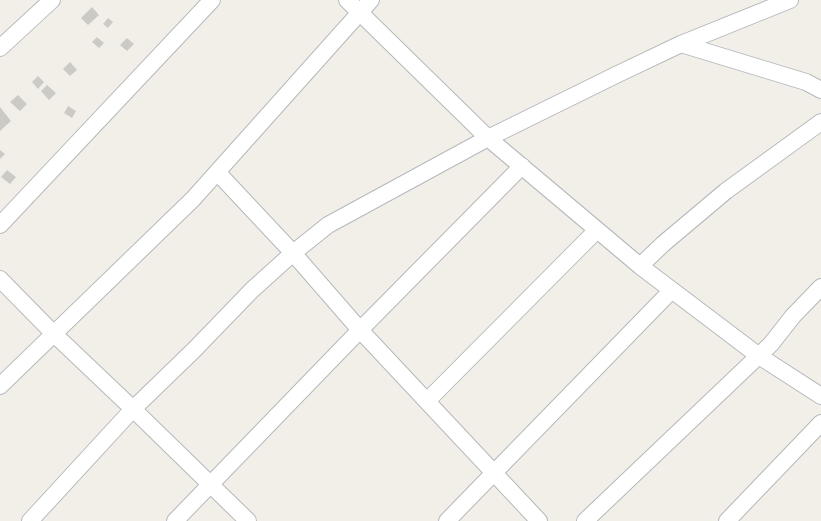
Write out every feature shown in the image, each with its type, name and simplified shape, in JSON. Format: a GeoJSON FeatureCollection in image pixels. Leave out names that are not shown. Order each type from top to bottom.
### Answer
{"type":"FeatureCollection","features":[{"type":"Feature","properties":{"kind":"street"},"geometry":{"type":"LineString","coordinates":[[0,48],[52,0]]}},
{"type":"Feature","properties":{"kind":"street"},"geometry":{"type":"LineString","coordinates":[[0,225],[212,0]]}},
{"type":"Feature","properties":{"kind":"street"},"geometry":{"type":"LineString","coordinates":[[346,0],[488,138],[640,266],[759,356],[821,396]]}},
{"type":"Feature","properties":{"kind":"street"},"geometry":{"type":"LineString","coordinates":[[0,386],[218,173],[371,0]]}},
{"type":"Feature","properties":{"kind":"street"},"geometry":{"type":"LineString","coordinates":[[30,521],[134,409],[252,290],[293,253],[328,225],[488,138],[681,44],[782,1]]}},
{"type":"Feature","properties":{"kind":"street"},"geometry":{"type":"LineString","coordinates":[[681,44],[806,82],[821,90]]}},
{"type":"Feature","properties":{"kind":"street"},"geometry":{"type":"LineString","coordinates":[[640,266],[663,244],[726,191],[821,122]]}},
{"type":"Feature","properties":{"kind":"street"},"geometry":{"type":"LineString","coordinates":[[175,521],[360,330],[522,166]]}},
{"type":"Feature","properties":{"kind":"street"},"geometry":{"type":"LineString","coordinates":[[218,173],[293,253],[360,330],[539,521]]}},
{"type":"Feature","properties":{"kind":"street"},"geometry":{"type":"LineString","coordinates":[[427,401],[597,230]]}},
{"type":"Feature","properties":{"kind":"street"},"geometry":{"type":"LineString","coordinates":[[0,279],[54,334],[134,409],[248,521]]}},
{"type":"Feature","properties":{"kind":"street"},"geometry":{"type":"LineString","coordinates":[[585,521],[759,356],[771,344],[793,316],[821,287]]}},
{"type":"Feature","properties":{"kind":"street"},"geometry":{"type":"LineString","coordinates":[[448,521],[672,290]]}},
{"type":"Feature","properties":{"kind":"street"},"geometry":{"type":"LineString","coordinates":[[727,521],[821,423]]}},
{"type":"Feature","properties":{"kind":"building"},"geometry":{"type":"Polygon","coordinates":[[[92,7],[99,15],[88,25],[81,18],[92,7]]]}},
{"type":"Feature","properties":{"kind":"building"},"geometry":{"type":"Polygon","coordinates":[[[108,18],[113,22],[108,28],[103,24],[108,18]]]}},
{"type":"Feature","properties":{"kind":"building"},"geometry":{"type":"Polygon","coordinates":[[[97,37],[104,43],[99,48],[92,42],[97,37]]]}},
{"type":"Feature","properties":{"kind":"building"},"geometry":{"type":"Polygon","coordinates":[[[127,38],[134,44],[127,51],[120,45],[127,38]]]}},
{"type":"Feature","properties":{"kind":"building"},"geometry":{"type":"Polygon","coordinates":[[[70,62],[77,70],[70,76],[63,69],[70,62]]]}},
{"type":"Feature","properties":{"kind":"building"},"geometry":{"type":"Polygon","coordinates":[[[38,76],[44,82],[38,89],[32,82],[38,76]]]}},
{"type":"Feature","properties":{"kind":"building"},"geometry":{"type":"Polygon","coordinates":[[[47,85],[56,93],[49,100],[41,91],[47,85]]]}},
{"type":"Feature","properties":{"kind":"building"},"geometry":{"type":"Polygon","coordinates":[[[18,95],[27,104],[20,111],[10,102],[18,95]]]}},
{"type":"Feature","properties":{"kind":"building"},"geometry":{"type":"Polygon","coordinates":[[[68,106],[76,111],[72,118],[64,113],[68,106]]]}},
{"type":"Feature","properties":{"kind":"building"},"geometry":{"type":"Polygon","coordinates":[[[0,107],[11,121],[0,131],[0,107]]]}},
{"type":"Feature","properties":{"kind":"building"},"geometry":{"type":"Polygon","coordinates":[[[0,150],[5,154],[0,159],[0,150]]]}},
{"type":"Feature","properties":{"kind":"building"},"geometry":{"type":"Polygon","coordinates":[[[7,170],[16,177],[10,184],[1,177],[7,170]]]}}]}
